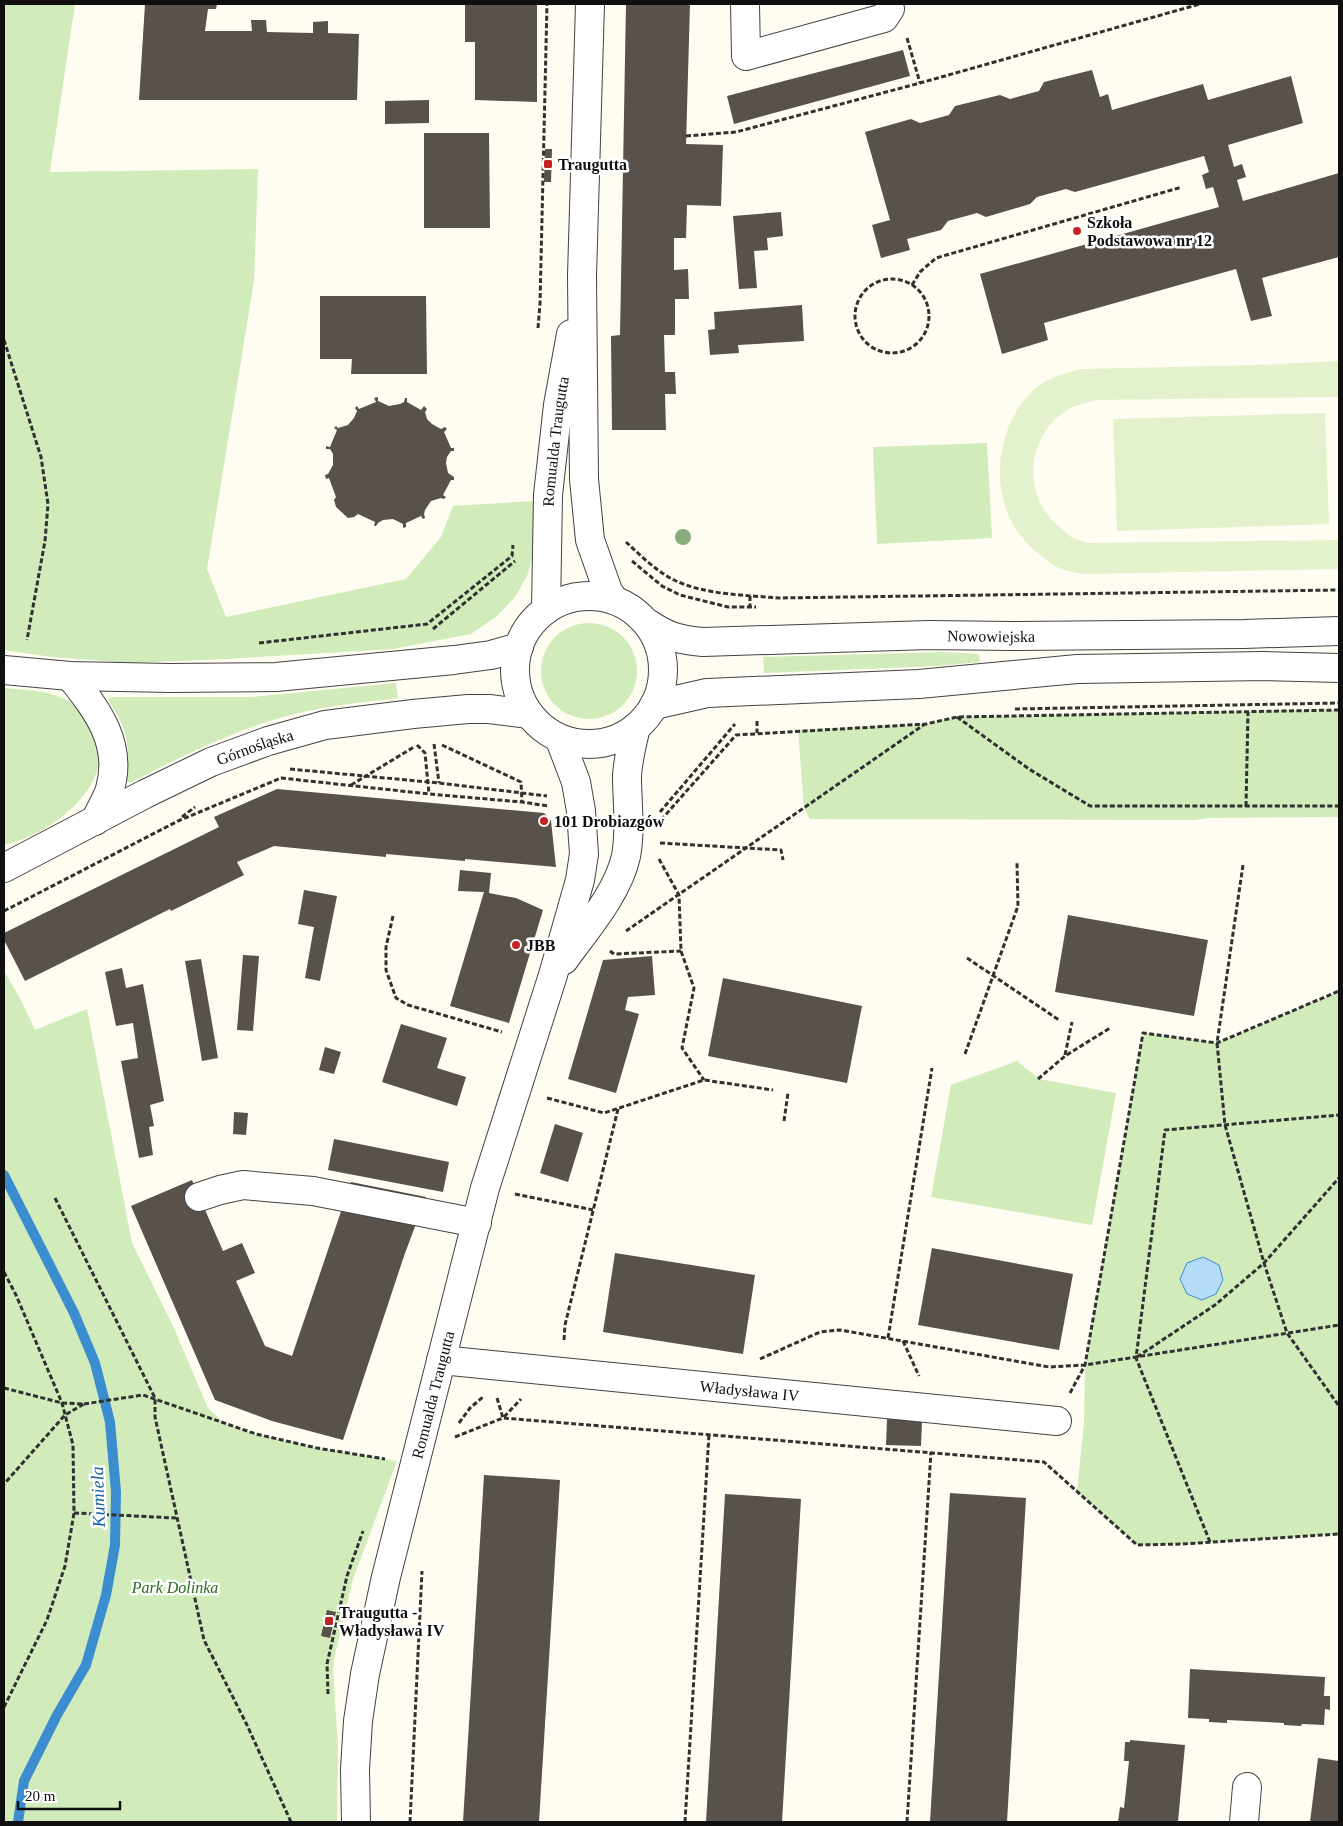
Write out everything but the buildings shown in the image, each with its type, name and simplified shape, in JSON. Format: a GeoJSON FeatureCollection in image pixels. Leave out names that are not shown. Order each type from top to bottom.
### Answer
{"type":"FeatureCollection","features":[{"type":"Feature","properties":{"kind":"street","name":"Romualda Traugutta"},"geometry":{"type":"LineString","coordinates":[[590,4],[582,276],[584,479],[590,540],[608,591],[614,600]]}},
{"type":"Feature","properties":{"kind":"street"},"geometry":{"type":"LineString","coordinates":[[745,4],[746,56],[884,18],[890,9]]}},
{"type":"Feature","properties":{"kind":"street","name":"Romualda Traugutta"},"geometry":{"type":"LineString","coordinates":[[546,610],[548,495],[558,405],[582,276]]}},
{"type":"Feature","properties":{"kind":"street"},"geometry":{"type":"LineString","coordinates":[[578,597],[604,597],[614,600],[626,604],[649,624],[659,645],[662,673],[658,695],[644,720],[622,737],[606,742],[581,744],[560,740],[549,734],[529,714],[521,701],[515,680],[515,659],[524,634],[537,616],[559,602],[578,597]]}},
{"type":"Feature","properties":{"kind":"street","name":"Nowowiejska"},"geometry":{"type":"LineString","coordinates":[[649,624],[672,637],[703,642],[929,635],[1244,634],[1339,631]]}},
{"type":"Feature","properties":{"kind":"street"},"geometry":{"type":"LineString","coordinates":[[4,670],[70,676],[170,678],[276,677],[454,660],[490,655],[519,647]]}},
{"type":"Feature","properties":{"kind":"street"},"geometry":{"type":"LineString","coordinates":[[654,705],[707,693],[919,684],[1077,669],[1264,666],[1339,668]]}},
{"type":"Feature","properties":{"kind":"street"},"geometry":{"type":"LineString","coordinates":[[70,676],[93,705],[104,723],[112,746],[110,789],[95,820]]}},
{"type":"Feature","properties":{"kind":"street","name":"Górnośląska"},"geometry":{"type":"LineString","coordinates":[[4,868],[145,794],[211,762],[257,744],[325,725],[397,716],[468,709],[489,709],[529,714]]}},
{"type":"Feature","properties":{"kind":"street","name":"Romualda Traugutta"},"geometry":{"type":"LineString","coordinates":[[553,975],[603,907],[617,880],[626,856],[628,774],[636,727]]}},
{"type":"Feature","properties":{"kind":"street","name":"Romualda Traugutta"},"geometry":{"type":"LineString","coordinates":[[356,1822],[355,1769],[358,1721],[365,1674],[386,1577],[494,1157],[553,975],[580,880],[584,854],[576,782],[560,740]]}},
{"type":"Feature","properties":{"kind":"street"},"geometry":{"type":"LineString","coordinates":[[199,1198],[220,1190],[243,1185],[313,1191],[477,1223]]}},
{"type":"Feature","properties":{"kind":"street","name":"Władysława IV"},"geometry":{"type":"LineString","coordinates":[[441,1360],[494,1377],[1048,1420]]}},
{"type":"Feature","properties":{"kind":"street"},"geometry":{"type":"LineString","coordinates":[[1244,1822],[1247,1787]]}},
{"type":"Feature","properties":{"kind":"path"},"geometry":{"type":"LineString","coordinates":[[537,333],[540,304],[547,4]]}},
{"type":"Feature","properties":{"kind":"path"},"geometry":{"type":"LineString","coordinates":[[686,136],[736,132],[920,83],[1200,4]]}},
{"type":"Feature","properties":{"kind":"path"},"geometry":{"type":"LineString","coordinates":[[906,36],[920,83]]}},
{"type":"Feature","properties":{"kind":"path"},"geometry":{"type":"LineString","coordinates":[[912,285],[920,272],[936,258],[1182,187]]}},
{"type":"Feature","properties":{"kind":"path"},"geometry":{"type":"LineString","coordinates":[[889,279],[901,280],[912,285],[921,293],[927,303],[929,315],[927,327],[922,338],[913,346],[902,351],[878,350],[867,344],[859,334],[855,322],[855,309],[859,298],[867,288],[878,281],[889,279]]}},
{"type":"Feature","properties":{"kind":"path"},"geometry":{"type":"LineString","coordinates":[[4,340],[41,457],[48,504],[45,541],[26,648]]}},
{"type":"Feature","properties":{"kind":"path"},"geometry":{"type":"LineString","coordinates":[[620,536],[654,567],[688,586],[716,592],[780,598],[1339,590]]}},
{"type":"Feature","properties":{"kind":"path"},"geometry":{"type":"LineString","coordinates":[[252,644],[427,624],[512,556],[514,537]]}},
{"type":"Feature","properties":{"kind":"path"},"geometry":{"type":"LineString","coordinates":[[428,634],[519,556],[524,538],[548,541]]}},
{"type":"Feature","properties":{"kind":"path"},"geometry":{"type":"LineString","coordinates":[[590,540],[609,538],[625,556],[662,586],[680,595],[728,607],[759,607]]}},
{"type":"Feature","properties":{"kind":"path"},"geometry":{"type":"LineString","coordinates":[[1006,709],[1339,703]]}},
{"type":"Feature","properties":{"kind":"path"},"geometry":{"type":"LineString","coordinates":[[628,826],[656,834],[662,818],[736,735],[926,724],[957,717],[1339,710]]}},
{"type":"Feature","properties":{"kind":"path"},"geometry":{"type":"LineString","coordinates":[[1246,806],[1248,712]]}},
{"type":"Feature","properties":{"kind":"path"},"geometry":{"type":"LineString","coordinates":[[957,717],[1029,769],[1090,806],[1339,806]]}},
{"type":"Feature","properties":{"kind":"path"},"geometry":{"type":"LineString","coordinates":[[628,826],[661,812],[736,724],[743,723]]}},
{"type":"Feature","properties":{"kind":"path"},"geometry":{"type":"LineString","coordinates":[[750,723],[766,723]]}},
{"type":"Feature","properties":{"kind":"path"},"geometry":{"type":"LineString","coordinates":[[619,936],[926,724]]}},
{"type":"Feature","properties":{"kind":"path"},"geometry":{"type":"LineString","coordinates":[[351,785],[417,745],[443,745],[521,782],[522,802]]}},
{"type":"Feature","properties":{"kind":"path"},"geometry":{"type":"LineString","coordinates":[[4,911],[178,820],[281,778],[547,805],[560,819],[567,837],[582,827],[567,817],[555,800],[545,794],[281,768]]}},
{"type":"Feature","properties":{"kind":"path"},"geometry":{"type":"LineString","coordinates":[[178,820],[200,804]]}},
{"type":"Feature","properties":{"kind":"path"},"geometry":{"type":"LineString","coordinates":[[656,848],[656,843],[780,850],[783,860]]}},
{"type":"Feature","properties":{"kind":"path"},"geometry":{"type":"LineString","coordinates":[[656,854],[679,895],[680,951],[694,988],[682,1048],[704,1080]]}},
{"type":"Feature","properties":{"kind":"path"},"geometry":{"type":"LineString","coordinates":[[966,1054],[1018,906],[1017,863]]}},
{"type":"Feature","properties":{"kind":"path"},"geometry":{"type":"LineString","coordinates":[[1243,866],[1217,1043],[1225,1125],[1264,1263],[1287,1333],[1339,1406]]}},
{"type":"Feature","properties":{"kind":"path"},"geometry":{"type":"LineString","coordinates":[[393,916],[386,947],[386,970],[396,998],[408,1005],[532,1041]]}},
{"type":"Feature","properties":{"kind":"path"},"geometry":{"type":"LineString","coordinates":[[605,947],[614,954],[680,951]]}},
{"type":"Feature","properties":{"kind":"path"},"geometry":{"type":"LineString","coordinates":[[967,958],[1059,1020]]}},
{"type":"Feature","properties":{"kind":"path"},"geometry":{"type":"LineString","coordinates":[[1048,1420],[1074,1389],[1085,1365],[1142,1033],[1217,1043],[1339,992]]}},
{"type":"Feature","properties":{"kind":"path"},"geometry":{"type":"LineString","coordinates":[[1065,1056],[1072,1022]]}},
{"type":"Feature","properties":{"kind":"path"},"geometry":{"type":"LineString","coordinates":[[1038,1079],[1065,1056],[1110,1028]]}},
{"type":"Feature","properties":{"kind":"path"},"geometry":{"type":"LineString","coordinates":[[888,1338],[932,1068]]}},
{"type":"Feature","properties":{"kind":"path"},"geometry":{"type":"LineString","coordinates":[[546,1097],[604,1114],[704,1080],[773,1090]]}},
{"type":"Feature","properties":{"kind":"path"},"geometry":{"type":"LineString","coordinates":[[543,1106],[548,1089]]}},
{"type":"Feature","properties":{"kind":"path"},"geometry":{"type":"LineString","coordinates":[[784,1121],[788,1093]]}},
{"type":"Feature","properties":{"kind":"path"},"geometry":{"type":"LineString","coordinates":[[563,1348],[565,1324],[618,1109]]}},
{"type":"Feature","properties":{"kind":"path"},"geometry":{"type":"LineString","coordinates":[[1210,1542],[1136,1358],[1165,1130],[1339,1114]]}},
{"type":"Feature","properties":{"kind":"path"},"geometry":{"type":"LineString","coordinates":[[1136,1358],[1215,1305],[1264,1263],[1339,1178]]}},
{"type":"Feature","properties":{"kind":"path"},"geometry":{"type":"LineString","coordinates":[[510,1201],[513,1193],[593,1210]]}},
{"type":"Feature","properties":{"kind":"path"},"geometry":{"type":"LineString","coordinates":[[55,1198],[155,1398],[155,1417],[204,1640],[247,1725],[291,1822]]}},
{"type":"Feature","properties":{"kind":"path"},"geometry":{"type":"LineString","coordinates":[[4,1272],[62,1403],[73,1444],[74,1513],[65,1566],[47,1620],[4,1707]]}},
{"type":"Feature","properties":{"kind":"path"},"geometry":{"type":"LineString","coordinates":[[758,1360],[820,1332],[840,1330],[1049,1367],[1085,1365],[1136,1358],[1339,1325]]}},
{"type":"Feature","properties":{"kind":"path"},"geometry":{"type":"LineString","coordinates":[[494,1377],[504,1418]]}},
{"type":"Feature","properties":{"kind":"path"},"geometry":{"type":"LineString","coordinates":[[456,1428],[494,1377]]}},
{"type":"Feature","properties":{"kind":"path"},"geometry":{"type":"LineString","coordinates":[[4,1388],[62,1403],[84,1404],[143,1395],[256,1434],[317,1448]]}},
{"type":"Feature","properties":{"kind":"path"},"geometry":{"type":"LineString","coordinates":[[4,1484],[65,1415],[84,1404]]}},
{"type":"Feature","properties":{"kind":"path"},"geometry":{"type":"LineString","coordinates":[[446,1441],[504,1418],[1044,1462],[1137,1545],[1339,1534]]}},
{"type":"Feature","properties":{"kind":"path"},"geometry":{"type":"LineString","coordinates":[[685,1822],[709,1434]]}},
{"type":"Feature","properties":{"kind":"path"},"geometry":{"type":"LineString","coordinates":[[907,1822],[931,1452]]}},
{"type":"Feature","properties":{"kind":"path"},"geometry":{"type":"LineString","coordinates":[[74,1513],[176,1518]]}},
{"type":"Feature","properties":{"kind":"path"},"geometry":{"type":"LineString","coordinates":[[410,1822],[422,1570]]}},
{"type":"Feature","properties":{"kind":"green space"},"geometry":{"type":"Polygon","coordinates":[[[4,4],[75,4],[50,172],[258,169],[254,281],[207,569],[226,617],[406,579],[441,537],[453,506],[534,501],[533,555],[527,576],[515,597],[497,616],[471,634],[393,649],[130,663],[51,657],[4,650],[4,4]]]}},
{"type":"Feature","properties":{"kind":"green space"},"geometry":{"type":"Polygon","coordinates":[[[1339,361],[1339,397],[1097,400],[1076,406],[1064,412],[1042,436],[1036,451],[1034,481],[1038,496],[1045,510],[1055,523],[1071,537],[1088,543],[1339,540],[1339,569],[1086,574],[1072,572],[1051,563],[1030,546],[1015,528],[1006,510],[1001,491],[1000,470],[1002,449],[1008,429],[1017,411],[1029,395],[1048,380],[1080,369],[1339,361]]]}},
{"type":"Feature","properties":{"kind":"green space"},"geometry":{"type":"Polygon","coordinates":[[[1325,413],[1329,524],[1117,531],[1113,419],[1325,413]]]}},
{"type":"Feature","properties":{"kind":"green space"},"geometry":{"type":"Polygon","coordinates":[[[987,443],[992,538],[877,544],[873,447],[987,443]]]}},
{"type":"Feature","properties":{"kind":"green space"},"geometry":{"type":"Polygon","coordinates":[[[589,623],[607,626],[623,637],[634,653],[637,671],[634,689],[623,705],[607,716],[589,719],[571,716],[555,705],[544,689],[541,671],[544,653],[555,637],[571,626],[589,623]]]}},
{"type":"Feature","properties":{"kind":"green space"},"geometry":{"type":"Polygon","coordinates":[[[944,652],[979,654],[980,662],[938,666],[764,673],[763,657],[944,652]]]}},
{"type":"Feature","properties":{"kind":"green space"},"geometry":{"type":"Polygon","coordinates":[[[396,683],[398,698],[324,708],[277,719],[213,743],[130,783],[127,781],[128,752],[126,738],[120,720],[108,699],[110,697],[252,697],[396,683]]]}},
{"type":"Feature","properties":{"kind":"green space"},"geometry":{"type":"Polygon","coordinates":[[[4,688],[44,692],[71,702],[78,707],[90,725],[99,745],[98,765],[91,784],[78,802],[62,817],[43,830],[4,845],[4,688]]]}},
{"type":"Feature","properties":{"kind":"green space"},"geometry":{"type":"Polygon","coordinates":[[[1339,710],[1339,817],[1208,818],[1194,820],[810,819],[804,808],[798,730],[926,724],[957,717],[1339,710]]]}},
{"type":"Feature","properties":{"kind":"green space","name":"Park Dolinka"},"geometry":{"type":"Polygon","coordinates":[[[4,971],[22,1002],[35,1030],[87,1009],[132,1243],[173,1326],[208,1408],[224,1423],[256,1434],[317,1448],[397,1461],[353,1579],[334,1659],[338,1747],[337,1822],[4,1822],[4,971]]]}},
{"type":"Feature","properties":{"kind":"green space"},"geometry":{"type":"Polygon","coordinates":[[[1336,993],[1339,995],[1339,1534],[1137,1545],[1077,1491],[1084,1423],[1085,1365],[1143,1033],[1217,1043],[1336,993]]]}},
{"type":"Feature","properties":{"kind":"green space"},"geometry":{"type":"Polygon","coordinates":[[[1017,1061],[1039,1079],[1116,1093],[1092,1225],[931,1197],[951,1085],[1017,1061]]]}},
{"type":"Feature","properties":{"kind":"water"},"geometry":{"type":"Polygon","coordinates":[[[1203,1257],[1219,1265],[1223,1280],[1216,1294],[1202,1300],[1187,1294],[1180,1279],[1187,1263],[1203,1257]]]}},
{"type":"Feature","properties":{"kind":"waterway","name":"Kumiela"},"geometry":{"type":"LineString","coordinates":[[4,1175],[74,1313],[95,1363],[110,1422],[116,1492],[115,1545],[106,1595],[86,1665],[57,1715],[24,1781],[18,1822]]}},
{"type":"Feature","properties":{"kind":"place","name":"Traugutta"},"geometry":{"type":"Point","coordinates":[548,164]}},
{"type":"Feature","properties":{"kind":"place","name":"Szkoła Podstawowa nr 12"},"geometry":{"type":"Point","coordinates":[1077,231]}},
{"type":"Feature","properties":{"kind":"place","name":"101 Drobiazgów"},"geometry":{"type":"Point","coordinates":[544,821]}},
{"type":"Feature","properties":{"kind":"place","name":"JBB"},"geometry":{"type":"Point","coordinates":[516,945]}},
{"type":"Feature","properties":{"kind":"place","name":"Traugutta - Władysława IV"},"geometry":{"type":"Point","coordinates":[329,1621]}}]}
